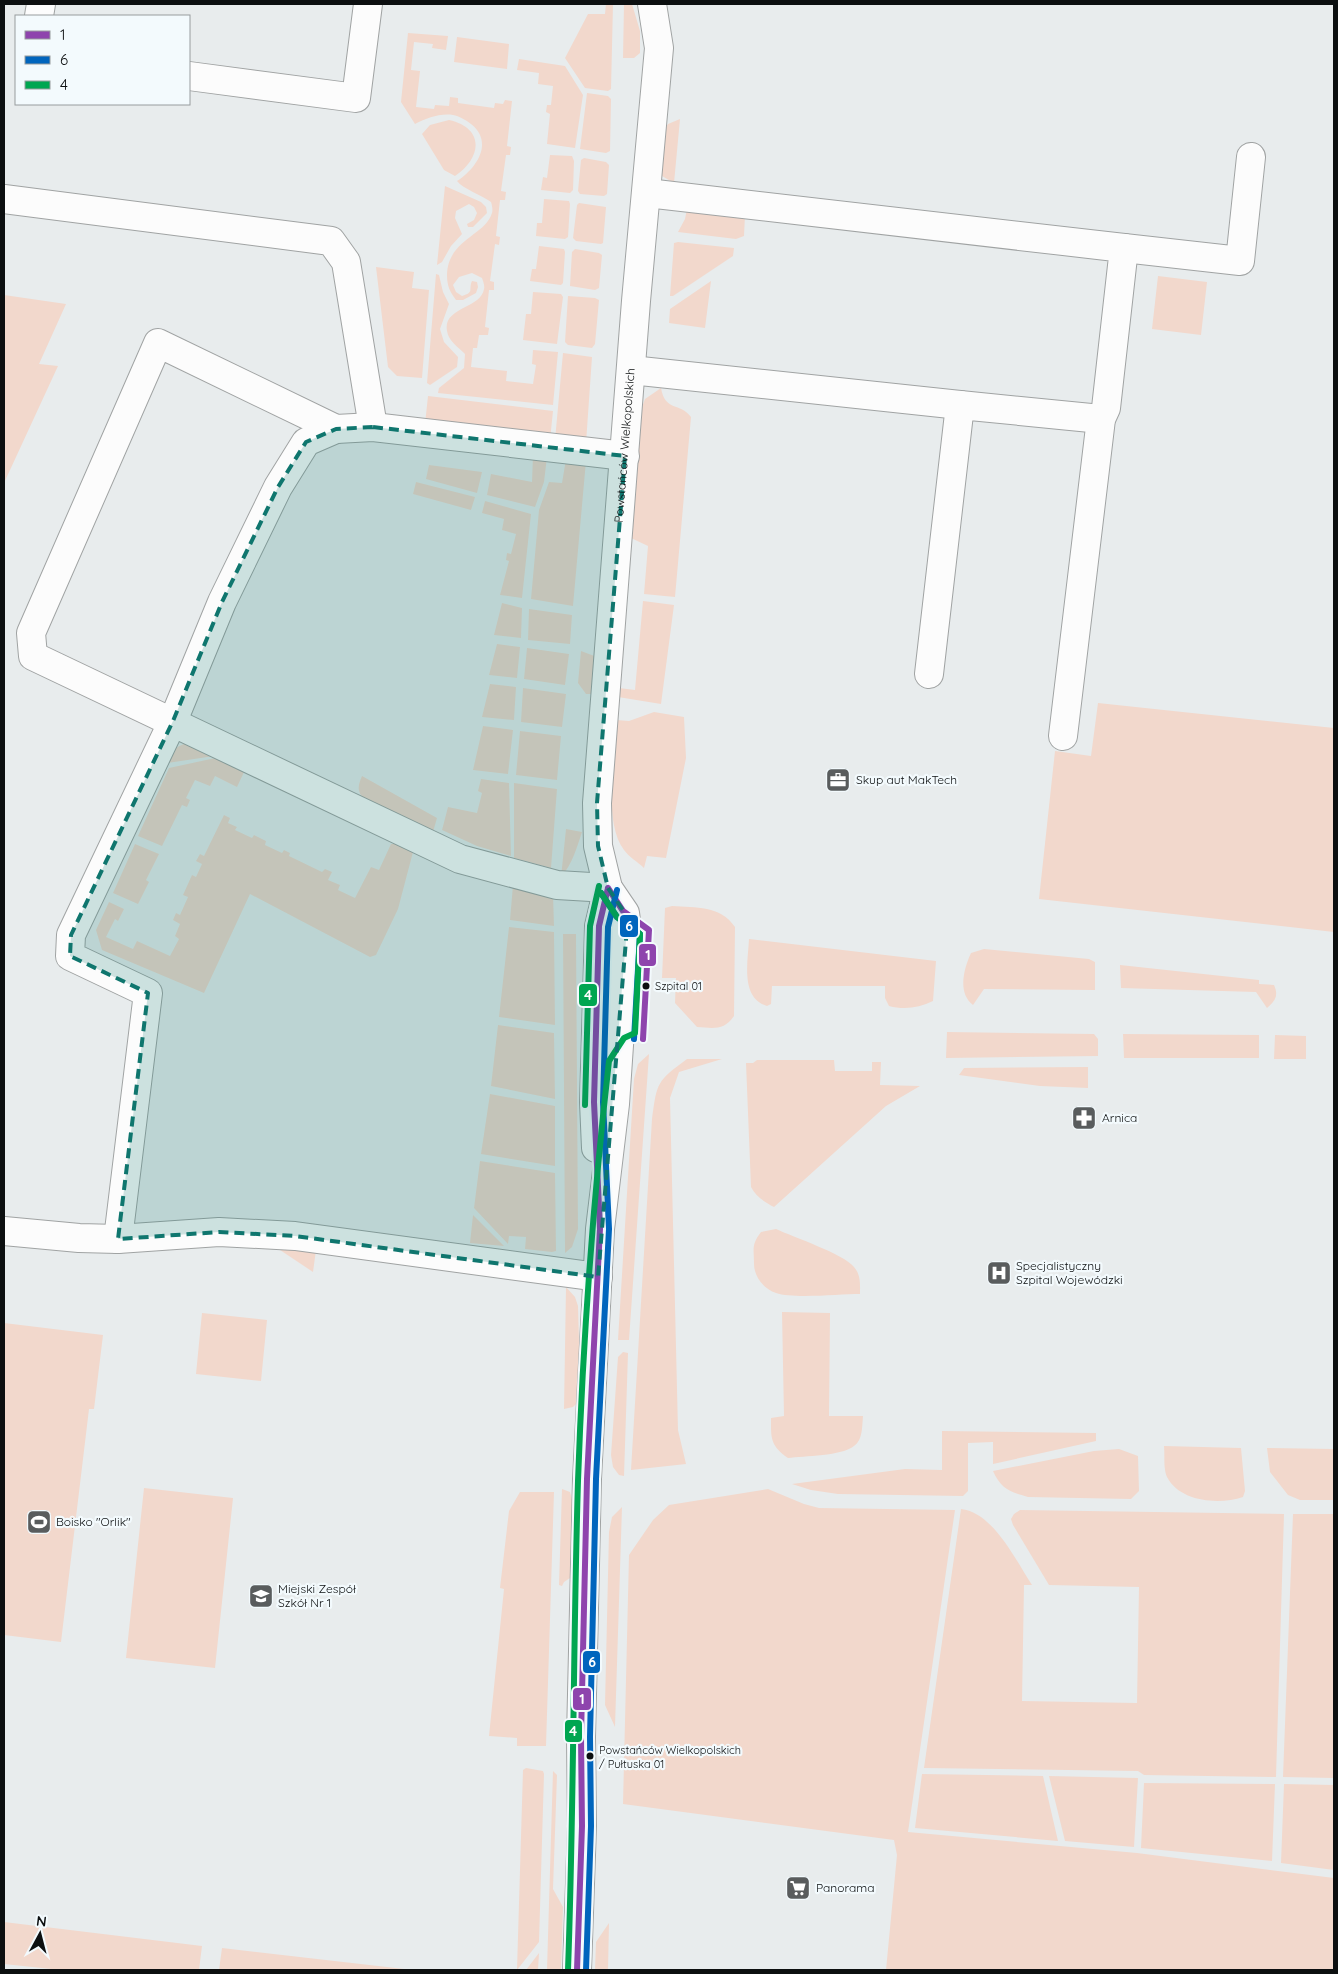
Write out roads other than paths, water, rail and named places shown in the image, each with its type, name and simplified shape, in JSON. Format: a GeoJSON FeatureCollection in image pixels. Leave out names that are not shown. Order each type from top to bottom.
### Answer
{"type":"FeatureCollection","features":[{"type":"Feature","properties":{"kind":"street"},"geometry":{"type":"LineString","coordinates":[[190,76],[356,98],[368,4]]}},
{"type":"Feature","properties":{"kind":"street","name":"Powstańców Wielkopolskich"},"geometry":{"type":"LineString","coordinates":[[577,1970],[582,1826],[581,1737],[587,1479],[600,1229],[594,1102],[599,926],[608,888],[598,846],[598,803],[631,370],[659,48],[652,4]]}},
{"type":"Feature","properties":{"kind":"street"},"geometry":{"type":"LineString","coordinates":[[647,193],[1240,261],[1251,157]]}},
{"type":"Feature","properties":{"kind":"street"},"geometry":{"type":"LineString","coordinates":[[4,199],[331,241],[346,262],[373,427]]}},
{"type":"Feature","properties":{"kind":"street"},"geometry":{"type":"LineString","coordinates":[[1063,736],[1100,419],[1106,408],[1124,248]]}},
{"type":"Feature","properties":{"kind":"street"},"geometry":{"type":"LineString","coordinates":[[336,429],[158,343],[31,633],[32,656],[173,721],[460,859],[557,885],[608,888]]}},
{"type":"Feature","properties":{"kind":"street"},"geometry":{"type":"LineString","coordinates":[[631,370],[1100,419]]}},
{"type":"Feature","properties":{"kind":"street"},"geometry":{"type":"LineString","coordinates":[[929,674],[960,405]]}},
{"type":"Feature","properties":{"kind":"street"},"geometry":{"type":"LineString","coordinates":[[118,1239],[148,993],[70,956],[71,935],[173,721],[222,602],[278,487],[306,442],[336,429],[373,427],[625,456]]}},
{"type":"Feature","properties":{"kind":"street"},"geometry":{"type":"LineString","coordinates":[[4,1231],[78,1238],[118,1239],[219,1232],[296,1236],[598,1277]]}},
{"type":"Feature","properties":{"kind":"place","name":"Skup aut MakTech"},"geometry":{"type":"Point","coordinates":[838,780]}},
{"type":"Feature","properties":{"kind":"place","name":"Szpital 01"},"geometry":{"type":"Point","coordinates":[646,986]}},
{"type":"Feature","properties":{"kind":"place","name":"Arnica"},"geometry":{"type":"Point","coordinates":[1084,1118]}},
{"type":"Feature","properties":{"kind":"place","name":"Specjalistyczny Szpital Wojewódzki"},"geometry":{"type":"Point","coordinates":[999,1273]}},
{"type":"Feature","properties":{"kind":"place","name":"Boisko \"Orlik\""},"geometry":{"type":"Point","coordinates":[39,1522]}},
{"type":"Feature","properties":{"kind":"place","name":"Miejski Zespół Szkół Nr 1"},"geometry":{"type":"Point","coordinates":[261,1596]}},
{"type":"Feature","properties":{"kind":"place","name":"Powstańców Wielkopolskich / Pułtuska 01"},"geometry":{"type":"Point","coordinates":[590,1756]}},
{"type":"Feature","properties":{"kind":"place","name":"Panorama"},"geometry":{"type":"Point","coordinates":[798,1888]}}]}
